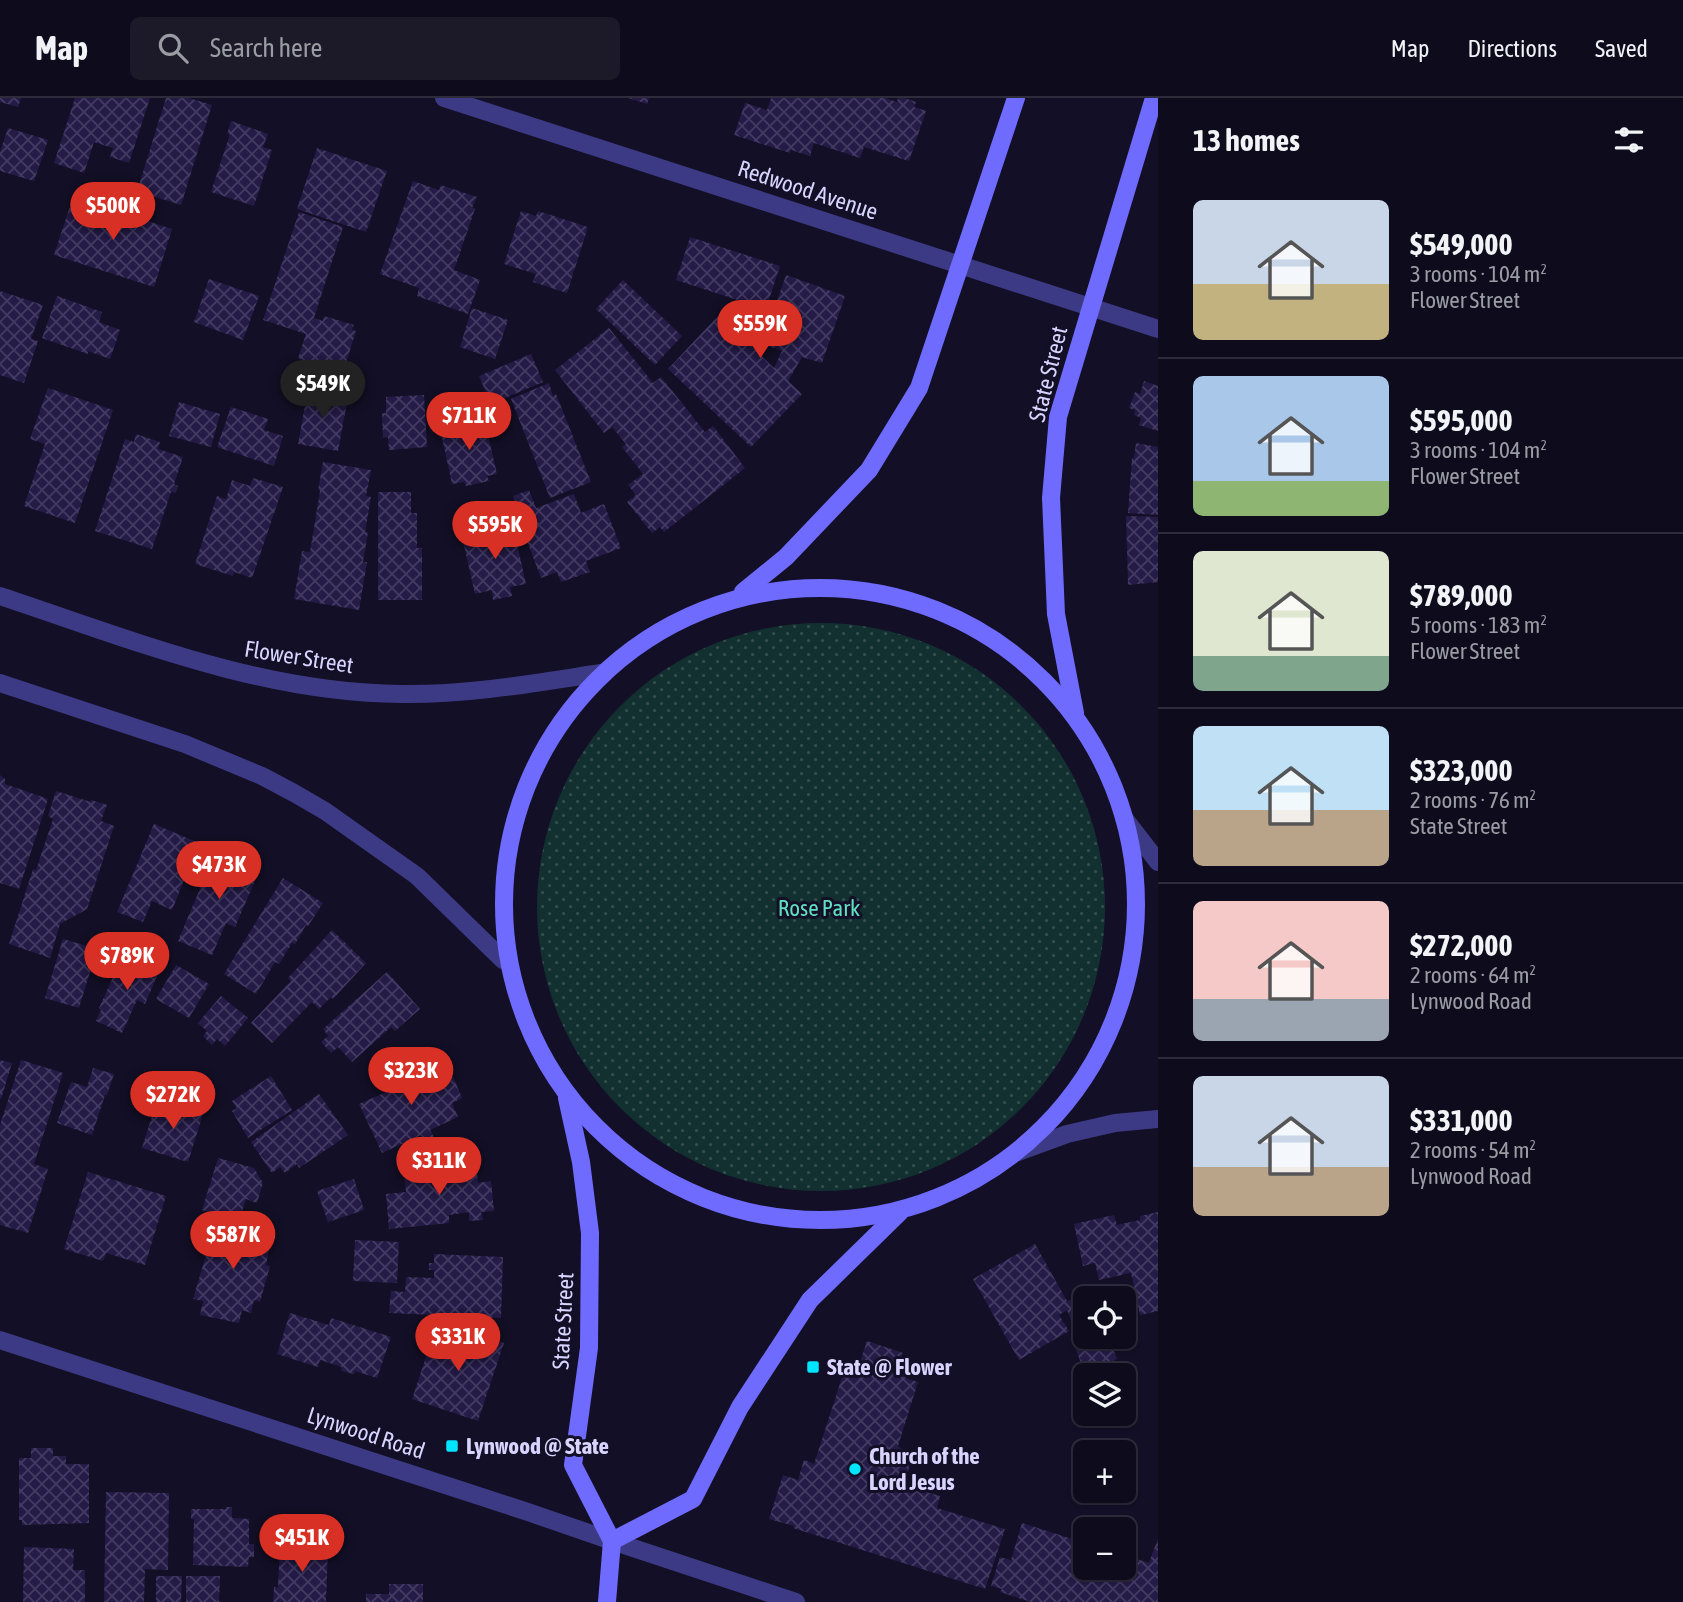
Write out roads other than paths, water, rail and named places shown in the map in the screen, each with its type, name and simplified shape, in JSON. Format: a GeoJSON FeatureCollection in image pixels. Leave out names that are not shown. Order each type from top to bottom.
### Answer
{"type":"FeatureCollection","features":[{"type":"Feature","properties":{"kind":"main road"},"geometry":{"type":"LineString","coordinates":[[743,592],[809,585],[874,592],[922,605],[974,629],[1025,662],[1075,713],[1125,818],[1135,881],[1135,941],[1120,1005],[1101,1052],[1065,1108],[1018,1152],[956,1187],[900,1212],[830,1220],[767,1216],[713,1204],[656,1179],[608,1144],[566,1095],[528,1020],[503,960],[502,897],[509,844],[532,779],[562,723],[601,673],[634,649],[683,620],[743,592],[786,557],[869,470],[919,388],[1016,98]]}},
{"type":"Feature","properties":{"kind":"main road","name":"State Street"},"geometry":{"type":"LineString","coordinates":[[1075,713],[1056,614],[1051,498],[1058,417],[1154,98]]}},
{"type":"Feature","properties":{"kind":"main road","name":"State Street"},"geometry":{"type":"LineString","coordinates":[[566,1095],[581,1162],[590,1233],[589,1348],[573,1465],[612,1541]]}},
{"type":"Feature","properties":{"kind":"main road"},"geometry":{"type":"LineString","coordinates":[[607,1602],[612,1541],[693,1499],[740,1407],[810,1300],[900,1212]]}},
{"type":"Feature","properties":{"kind":"street","name":"Redwood Avenue"},"geometry":{"type":"LineString","coordinates":[[443,98],[1158,329]]}},
{"type":"Feature","properties":{"kind":"street","name":"Flower Street"},"geometry":{"type":"LineString","coordinates":[[0,596],[191,660],[265,679],[335,690],[402,694],[478,690],[601,673]]}},
{"type":"Feature","properties":{"kind":"street"},"geometry":{"type":"LineString","coordinates":[[0,683],[185,744],[262,776],[294,793],[325,811],[416,876],[503,960]]}},
{"type":"Feature","properties":{"kind":"street"},"geometry":{"type":"LineString","coordinates":[[1125,818],[1158,862]]}},
{"type":"Feature","properties":{"kind":"street"},"geometry":{"type":"LineString","coordinates":[[1018,1152],[1067,1134],[1115,1123],[1158,1119]]}},
{"type":"Feature","properties":{"kind":"street","name":"Lynwood Road"},"geometry":{"type":"LineString","coordinates":[[0,1340],[515,1507],[796,1602]]}},
{"type":"Feature","properties":{"kind":"place","name":"State @ Flower"},"geometry":{"type":"Point","coordinates":[813,1367]}},
{"type":"Feature","properties":{"kind":"place","name":"Lynwood @ State"},"geometry":{"type":"Point","coordinates":[452,1446]}},
{"type":"Feature","properties":{"kind":"place","name":"Church of the Lord Jesus"},"geometry":{"type":"Point","coordinates":[855,1469]}},
{"type":"Feature","properties":{"kind":"park label","name":"Rose Park"},"geometry":{"type":"Point","coordinates":[819,908]}}]}
